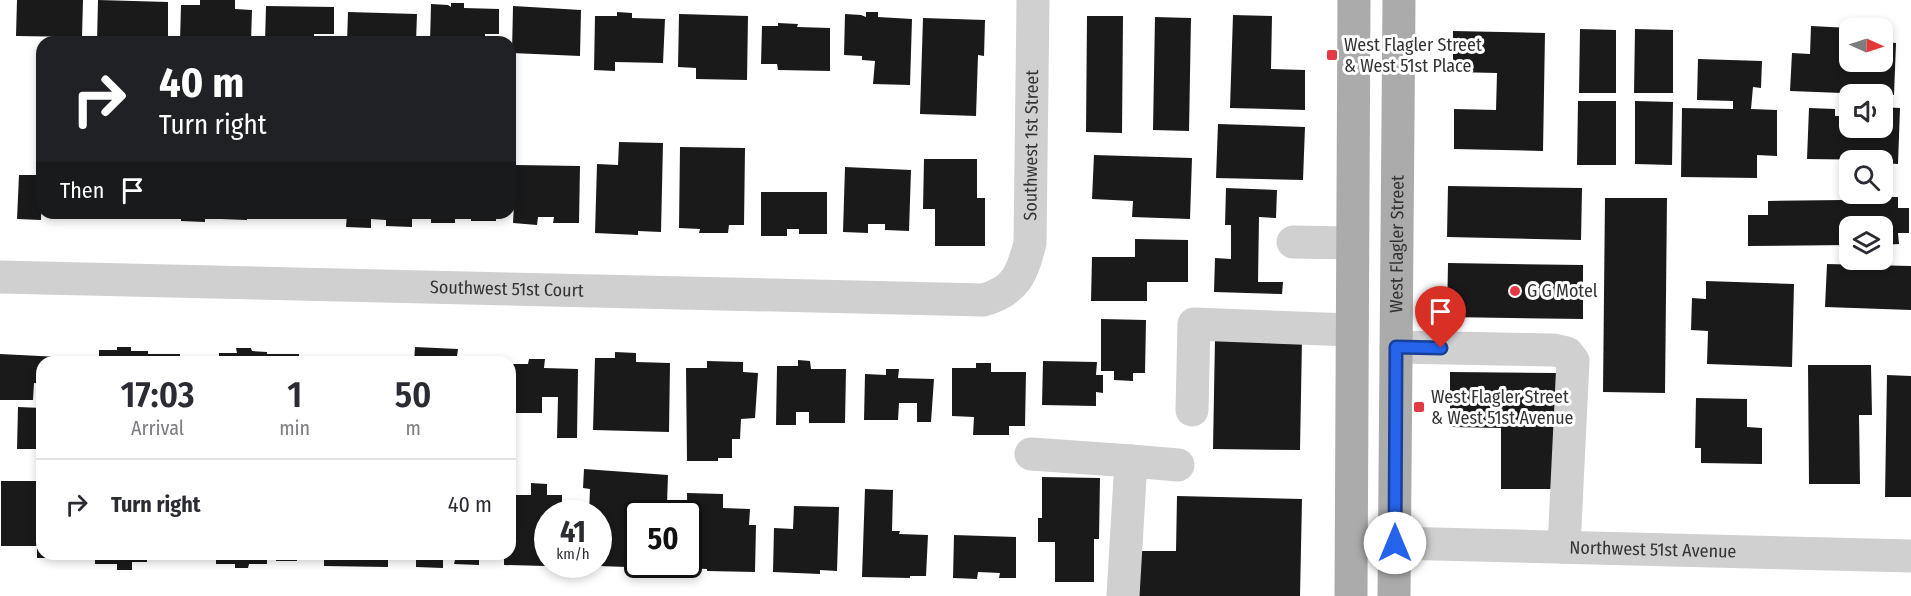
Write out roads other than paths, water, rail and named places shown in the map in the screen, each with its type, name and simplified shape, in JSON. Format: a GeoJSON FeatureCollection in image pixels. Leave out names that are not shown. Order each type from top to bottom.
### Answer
{"type":"FeatureCollection","features":[{"type":"Feature","properties":{"kind":"main road"},"geometry":{"type":"LineString","coordinates":[[1351,596],[1354,0]]}},
{"type":"Feature","properties":{"kind":"main road","name":"West Flagler Street"},"geometry":{"type":"LineString","coordinates":[[1394,596],[1399,0]]}},
{"type":"Feature","properties":{"kind":"main road"},"geometry":{"type":"LineString","coordinates":[[1352,445],[1380,503],[1395,543]]}},
{"type":"Feature","properties":{"kind":"street","name":"Southwest 1st Street"},"geometry":{"type":"LineString","coordinates":[[1011,287],[1025,264],[1031,226],[1033,0]]}},
{"type":"Feature","properties":{"kind":"street"},"geometry":{"type":"LineString","coordinates":[[1293,242],[1352,243]]}},
{"type":"Feature","properties":{"kind":"street","name":"Southwest 51st Court"},"geometry":{"type":"LineString","coordinates":[[0,277],[970,301],[995,297],[1011,287]]}},
{"type":"Feature","properties":{"kind":"street"},"geometry":{"type":"LineString","coordinates":[[1192,410],[1194,324],[1351,330]]}},
{"type":"Feature","properties":{"kind":"street"},"geometry":{"type":"LineString","coordinates":[[1396,347],[1554,350],[1567,353],[1573,361],[1564,547]]}},
{"type":"Feature","properties":{"kind":"street"},"geometry":{"type":"LineString","coordinates":[[1031,454],[1178,465]]}},
{"type":"Feature","properties":{"kind":"street"},"geometry":{"type":"LineString","coordinates":[[1123,596],[1131,461]]}},
{"type":"Feature","properties":{"kind":"street","name":"Northwest 51st Avenue"},"geometry":{"type":"LineString","coordinates":[[1395,543],[1911,556]]}},
{"type":"Feature","properties":{"kind":"place","name":"West Flagler Street & West 51st Place"},"geometry":{"type":"Point","coordinates":[1332,55]}},
{"type":"Feature","properties":{"kind":"place","name":"G G Motel"},"geometry":{"type":"Point","coordinates":[1515,291]}},
{"type":"Feature","properties":{"kind":"place","name":"West Flagler Street & West 51st Avenue"},"geometry":{"type":"Point","coordinates":[1419,407]}}]}
